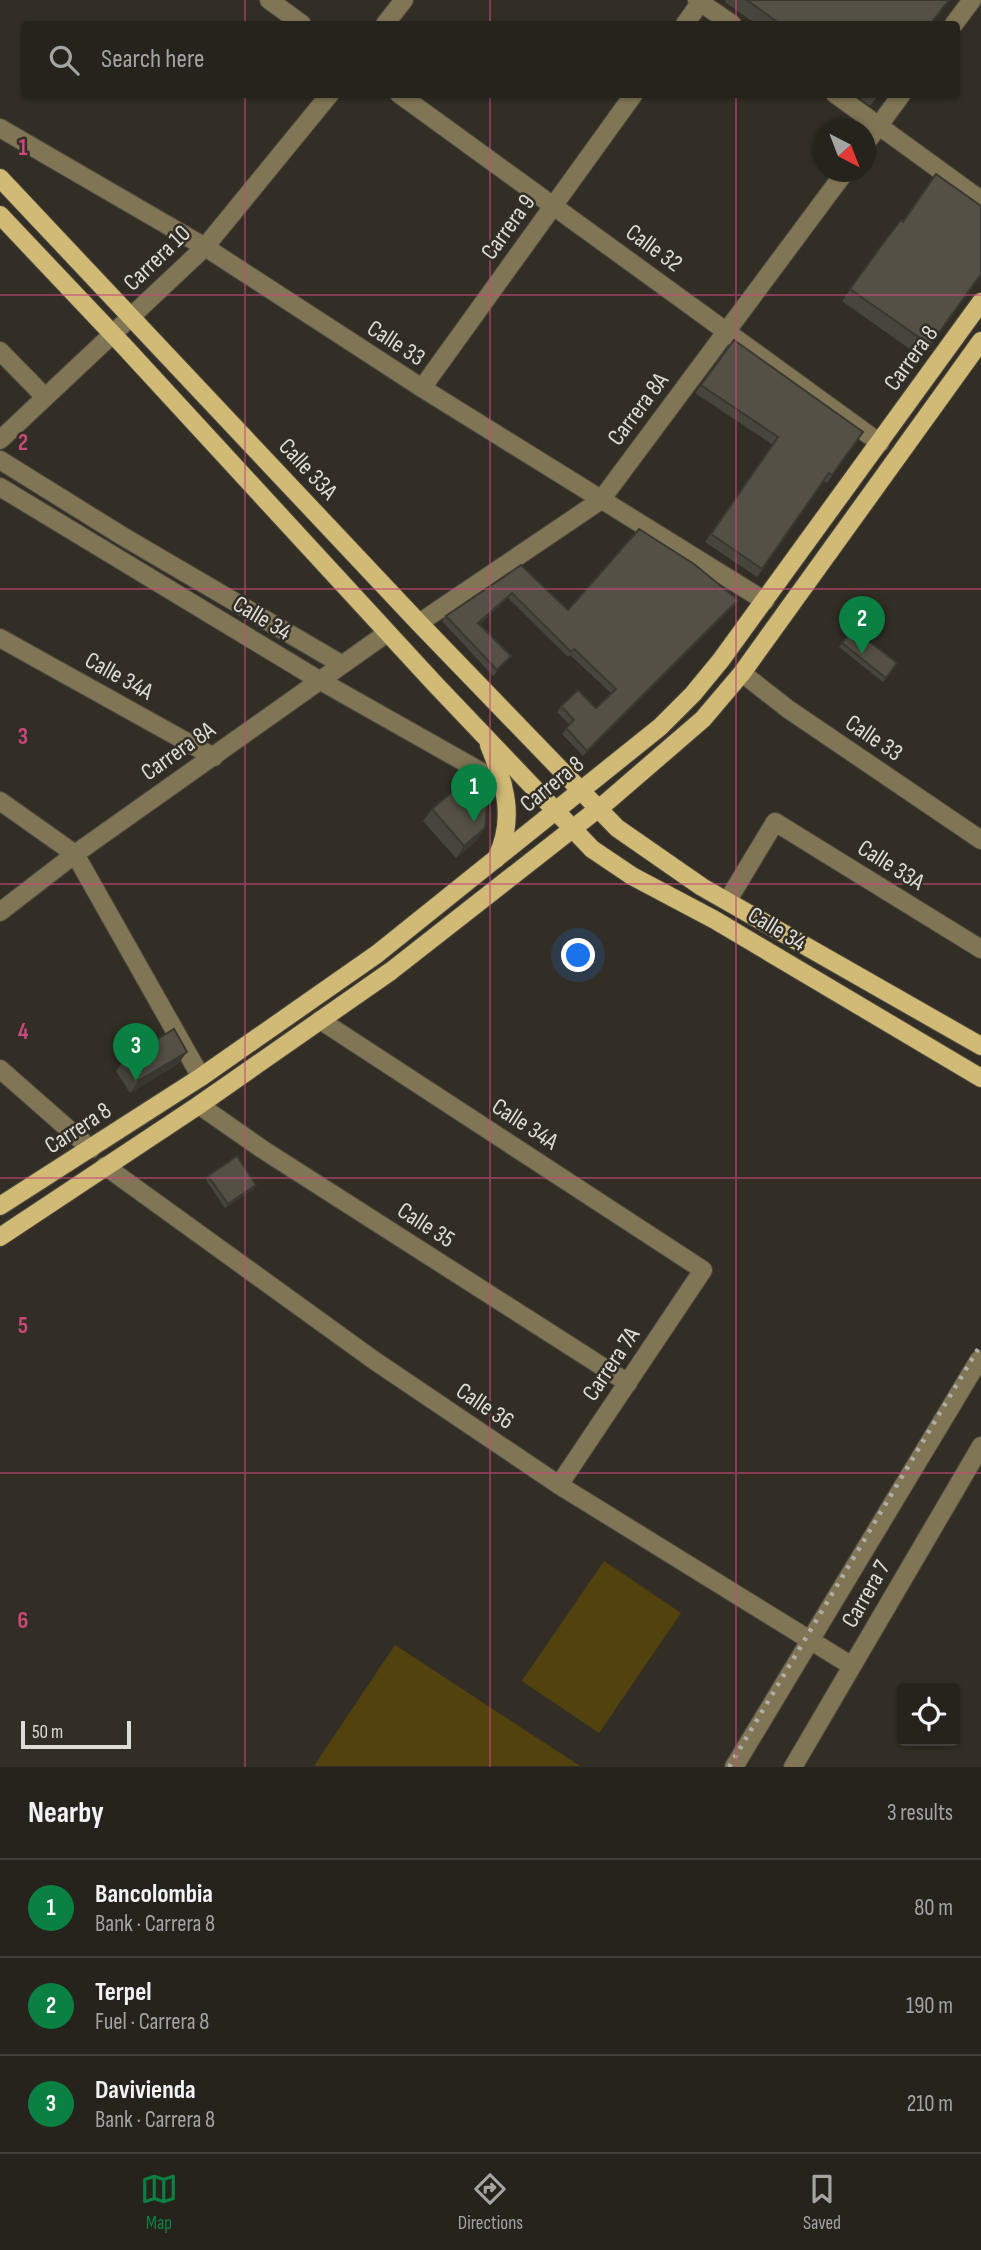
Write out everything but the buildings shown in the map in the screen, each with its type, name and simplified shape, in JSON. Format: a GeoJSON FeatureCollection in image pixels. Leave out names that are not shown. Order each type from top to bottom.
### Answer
{"type":"FeatureCollection","features":[{"type":"Feature","properties":{"kind":"main road","name":"Calle 33A"},"geometry":{"type":"LineString","coordinates":[[0,178],[581,793]]}},
{"type":"Feature","properties":{"kind":"main road"},"geometry":{"type":"LineString","coordinates":[[0,215],[484,736],[561,808],[597,810]]}},
{"type":"Feature","properties":{"kind":"main road","name":"Carrera 8"},"geometry":{"type":"LineString","coordinates":[[0,1206],[201,1077],[377,954],[660,727],[693,694],[765,601],[981,302]]}},
{"type":"Feature","properties":{"kind":"main road","name":"Carrera 8"},"geometry":{"type":"LineString","coordinates":[[0,1237],[199,1105],[391,971],[597,810],[703,719],[742,673],[981,341]]}},
{"type":"Feature","properties":{"kind":"main road"},"geometry":{"type":"LineString","coordinates":[[435,684],[461,697],[561,808]]}},
{"type":"Feature","properties":{"kind":"main road"},"geometry":{"type":"LineString","coordinates":[[484,736],[503,783],[508,808],[503,845],[495,862]]}},
{"type":"Feature","properties":{"kind":"main road","name":"Calle 34"},"geometry":{"type":"LineString","coordinates":[[581,793],[617,828],[702,887],[981,1046]]}},
{"type":"Feature","properties":{"kind":"main road","name":"Calle 34"},"geometry":{"type":"LineString","coordinates":[[561,808],[592,849],[632,876],[715,920],[981,1078]]}},
{"type":"Feature","properties":{"kind":"main road"},"geometry":{"type":"LineString","coordinates":[[858,1007],[872,984]]}},
{"type":"Feature","properties":{"kind":"street"},"geometry":{"type":"LineString","coordinates":[[269,0],[298,21]]}},
{"type":"Feature","properties":{"kind":"street"},"geometry":{"type":"LineString","coordinates":[[387,21],[404,0]]}},
{"type":"Feature","properties":{"kind":"street"},"geometry":{"type":"LineString","coordinates":[[956,21],[972,0]]}},
{"type":"Feature","properties":{"kind":"street"},"geometry":{"type":"LineString","coordinates":[[687,21],[700,1],[728,21]]}},
{"type":"Feature","properties":{"kind":"street","name":"Carrera 10"},"geometry":{"type":"LineString","coordinates":[[0,440],[205,247],[327,98]]}},
{"type":"Feature","properties":{"kind":"street","name":"Calle 32"},"geometry":{"type":"LineString","coordinates":[[404,98],[880,443]]}},
{"type":"Feature","properties":{"kind":"street","name":"Carrera 9"},"geometry":{"type":"LineString","coordinates":[[422,388],[631,98]]}},
{"type":"Feature","properties":{"kind":"street"},"geometry":{"type":"LineString","coordinates":[[841,98],[981,200]]}},
{"type":"Feature","properties":{"kind":"street"},"geometry":{"type":"LineString","coordinates":[[876,129],[899,98]]}},
{"type":"Feature","properties":{"kind":"street","name":"Calle 33"},"geometry":{"type":"LineString","coordinates":[[0,128],[205,247],[422,388],[765,601]]}},
{"type":"Feature","properties":{"kind":"street","name":"Carrera 8A"},"geometry":{"type":"LineString","coordinates":[[419,623],[601,500],[838,182]]}},
{"type":"Feature","properties":{"kind":"street"},"geometry":{"type":"LineString","coordinates":[[0,351],[45,397]]}},
{"type":"Feature","properties":{"kind":"street","name":"Calle 34"},"geometry":{"type":"LineString","coordinates":[[0,460],[124,537],[341,664]]}},
{"type":"Feature","properties":{"kind":"street","name":"Calle 34"},"geometry":{"type":"LineString","coordinates":[[0,487],[318,680],[503,783]]}},
{"type":"Feature","properties":{"kind":"street"},"geometry":{"type":"LineString","coordinates":[[112,557],[124,537]]}},
{"type":"Feature","properties":{"kind":"street","name":"Carrera 8A"},"geometry":{"type":"LineString","coordinates":[[0,912],[75,855],[387,633]]}},
{"type":"Feature","properties":{"kind":"street","name":"Calle 34A"},"geometry":{"type":"LineString","coordinates":[[0,638],[214,757]]}},
{"type":"Feature","properties":{"kind":"street","name":"Calle 33"},"geometry":{"type":"LineString","coordinates":[[742,673],[788,709],[981,840]]}},
{"type":"Feature","properties":{"kind":"street"},"geometry":{"type":"LineString","coordinates":[[0,801],[75,855],[201,1077]]}},
{"type":"Feature","properties":{"kind":"street","name":"Calle 33A"},"geometry":{"type":"LineString","coordinates":[[728,900],[775,822],[981,949]]}},
{"type":"Feature","properties":{"kind":"street","name":"Calle 34A"},"geometry":{"type":"LineString","coordinates":[[320,1020],[703,1270]]}},
{"type":"Feature","properties":{"kind":"street"},"geometry":{"type":"LineString","coordinates":[[0,1069],[91,1149]]}},
{"type":"Feature","properties":{"kind":"street","name":"Calle 35"},"geometry":{"type":"LineString","coordinates":[[199,1105],[262,1149],[628,1383]]}},
{"type":"Feature","properties":{"kind":"street","name":"Calle 36"},"geometry":{"type":"LineString","coordinates":[[105,1166],[375,1361],[559,1485],[852,1667]]}},
{"type":"Feature","properties":{"kind":"street","name":"Carrera 7A"},"geometry":{"type":"LineString","coordinates":[[559,1485],[703,1270]]}},
{"type":"Feature","properties":{"kind":"street"},"geometry":{"type":"LineString","coordinates":[[734,1767],[981,1360]]}},
{"type":"Feature","properties":{"kind":"street","name":"Carrera 7"},"geometry":{"type":"LineString","coordinates":[[793,1767],[981,1446]]}},
{"type":"Feature","properties":{"kind":"shaded area"},"geometry":{"type":"Polygon","coordinates":[[[604,1561],[681,1613],[599,1733],[522,1681],[604,1561]]]}},
{"type":"Feature","properties":{"kind":"shaded area"},"geometry":{"type":"Polygon","coordinates":[[[395,1645],[580,1766],[314,1766],[395,1645]]]}},
{"type":"Feature","properties":{"kind":"railway"},"geometry":{"type":"LineString","coordinates":[[729,1767],[981,1344]]}},
{"type":"Feature","properties":{"kind":"place","name":"Terpel"},"geometry":{"type":"Point","coordinates":[862,654]}},
{"type":"Feature","properties":{"kind":"place","name":"Bancolombia"},"geometry":{"type":"Point","coordinates":[474,822]}},
{"type":"Feature","properties":{"kind":"place","name":"Davivienda"},"geometry":{"type":"Point","coordinates":[136,1081]}}]}
